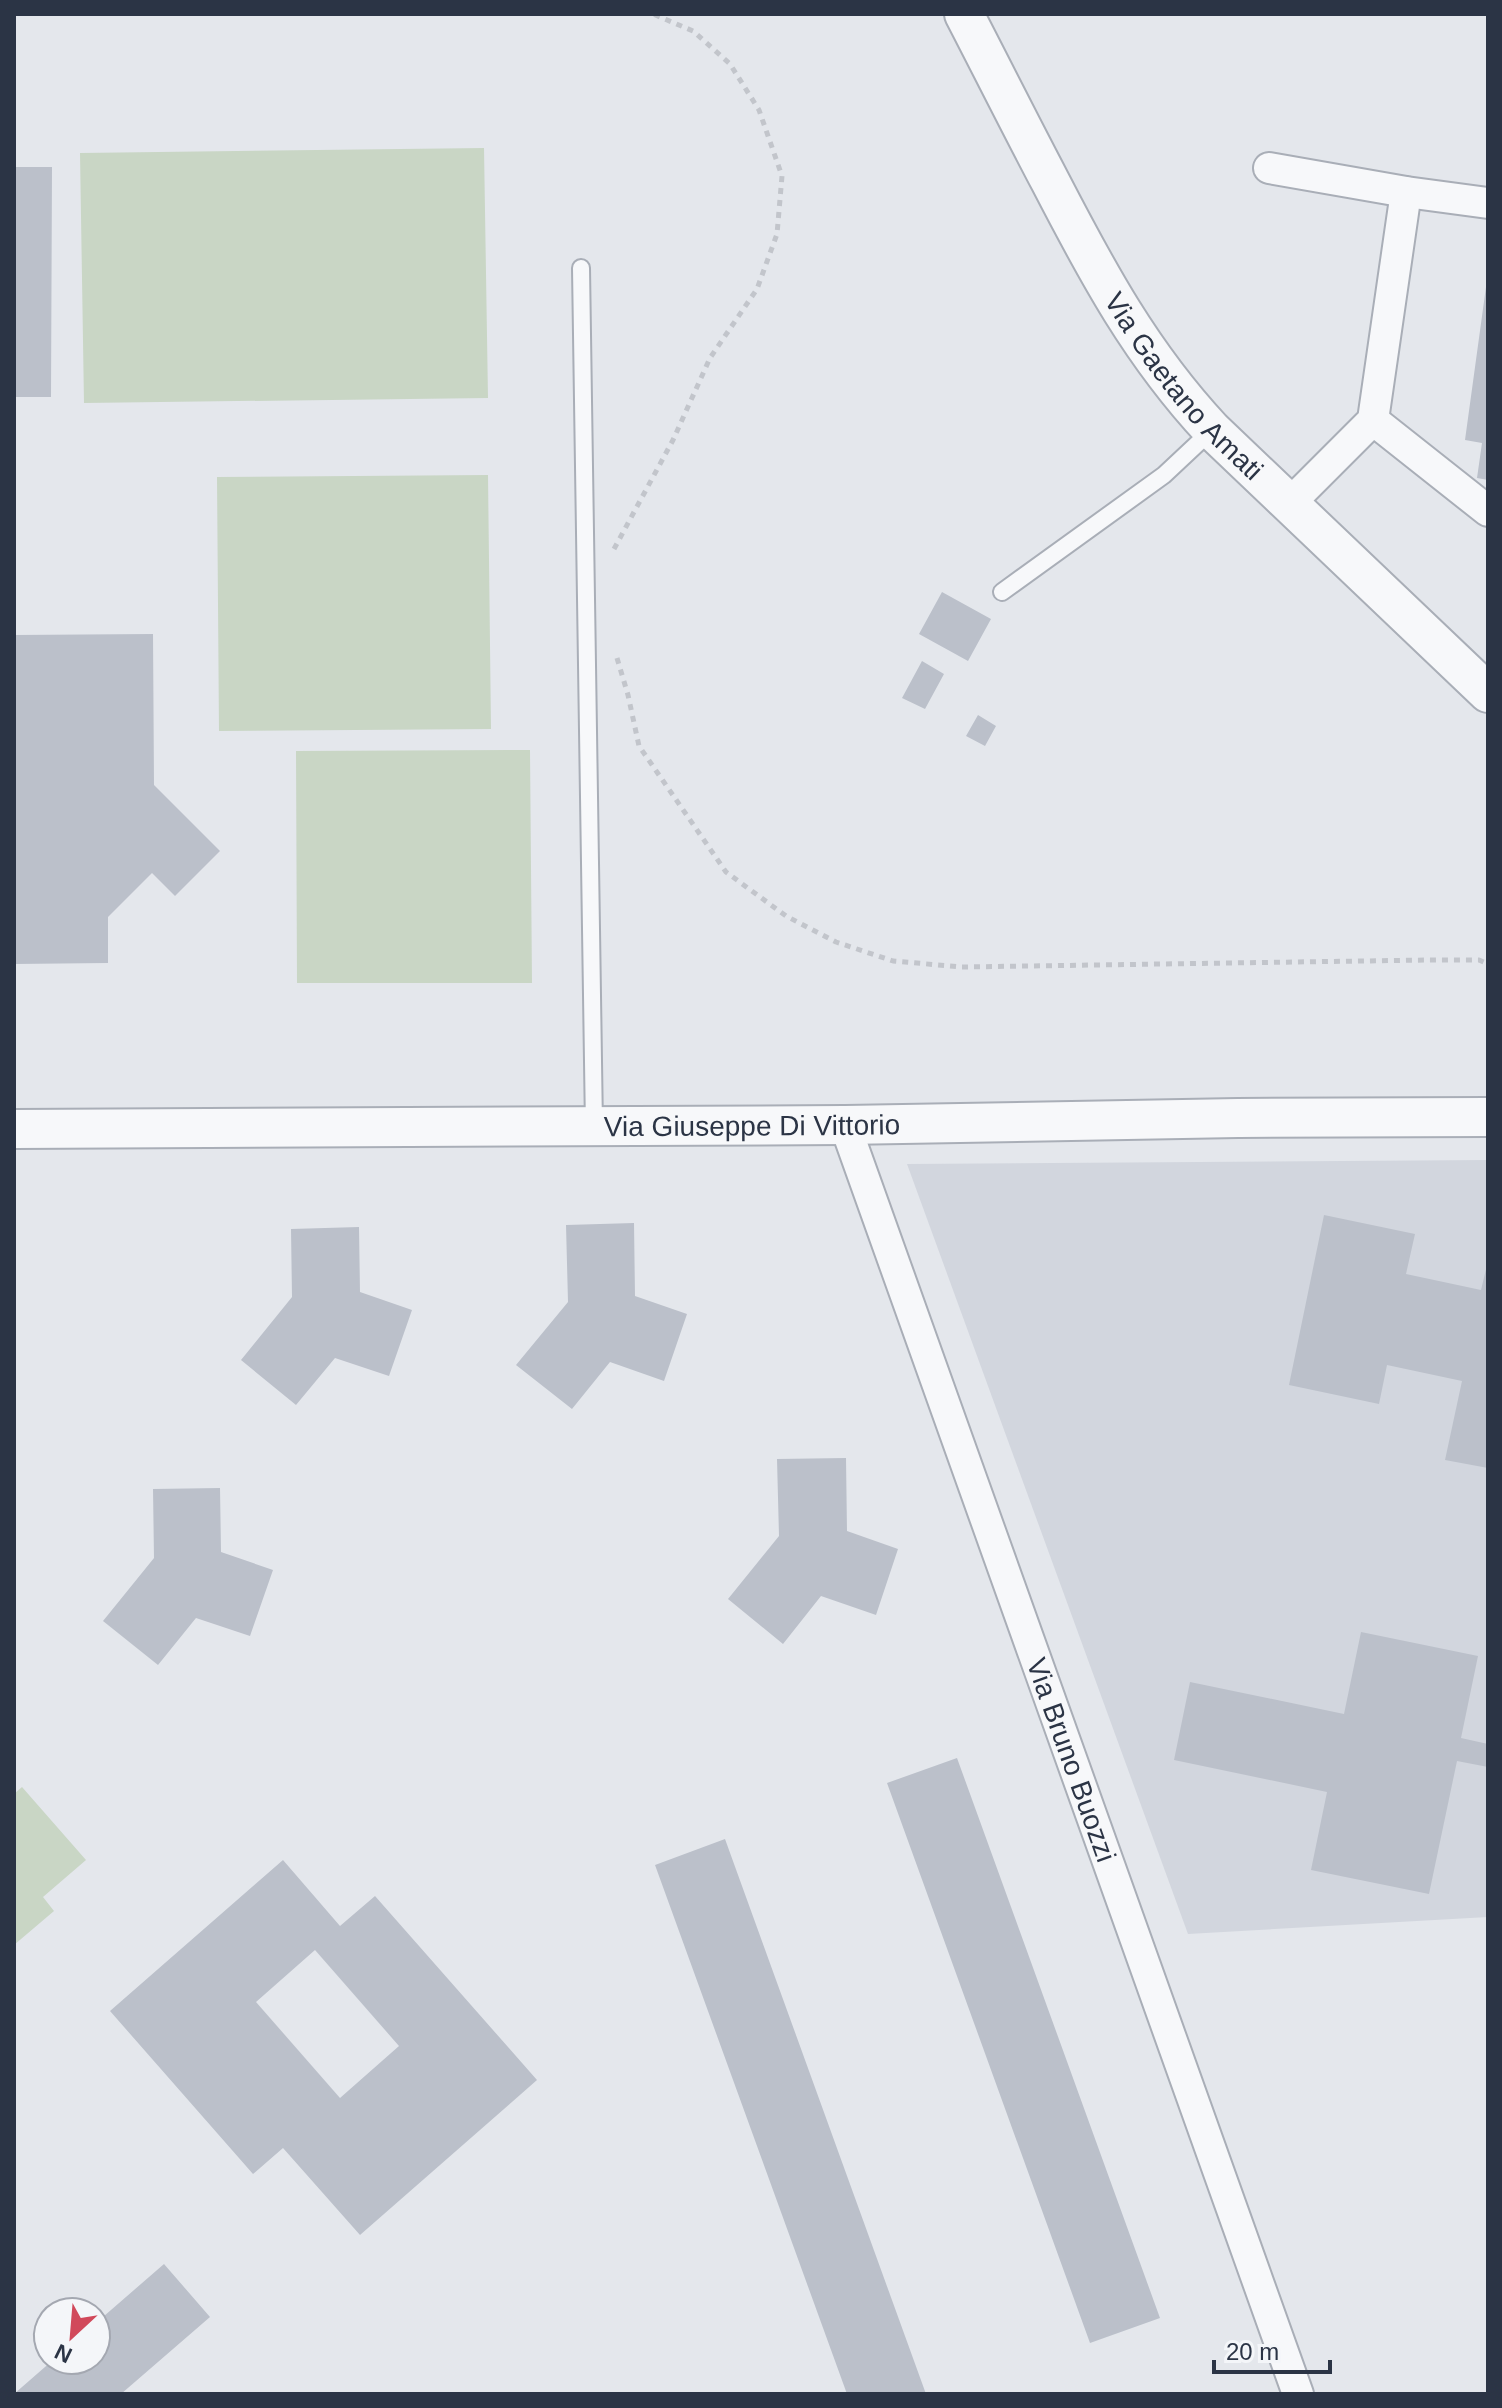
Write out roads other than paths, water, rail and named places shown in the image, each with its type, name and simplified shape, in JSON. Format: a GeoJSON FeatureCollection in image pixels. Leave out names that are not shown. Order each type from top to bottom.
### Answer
{"type":"FeatureCollection","features":[{"type":"Feature","properties":{"kind":"street","name":"Via Gaetano Amati"},"geometry":{"type":"LineString","coordinates":[[964,14],[1103,282],[1141,344],[1212,430],[1488,693]]}},
{"type":"Feature","properties":{"kind":"street"},"geometry":{"type":"LineString","coordinates":[[1269,168],[1488,203]]}},
{"type":"Feature","properties":{"kind":"street"},"geometry":{"type":"LineString","coordinates":[[1289,504],[1373,420],[1406,192]]}},
{"type":"Feature","properties":{"kind":"street"},"geometry":{"type":"LineString","coordinates":[[1373,420],[1488,511]]}},
{"type":"Feature","properties":{"kind":"street","name":"Via Giuseppe Di Vittorio"},"geometry":{"type":"LineString","coordinates":[[14,1129],[845,1125],[1488,1117]]}},
{"type":"Feature","properties":{"kind":"street","name":"Via Bruno Buozzi"},"geometry":{"type":"LineString","coordinates":[[845,1125],[1298,2394]]}},
{"type":"Feature","properties":{"kind":"lane"},"geometry":{"type":"LineString","coordinates":[[581,268],[594,1127]]}},
{"type":"Feature","properties":{"kind":"lane"},"geometry":{"type":"LineString","coordinates":[[1002,592],[1164,475],[1212,430]]}}]}
